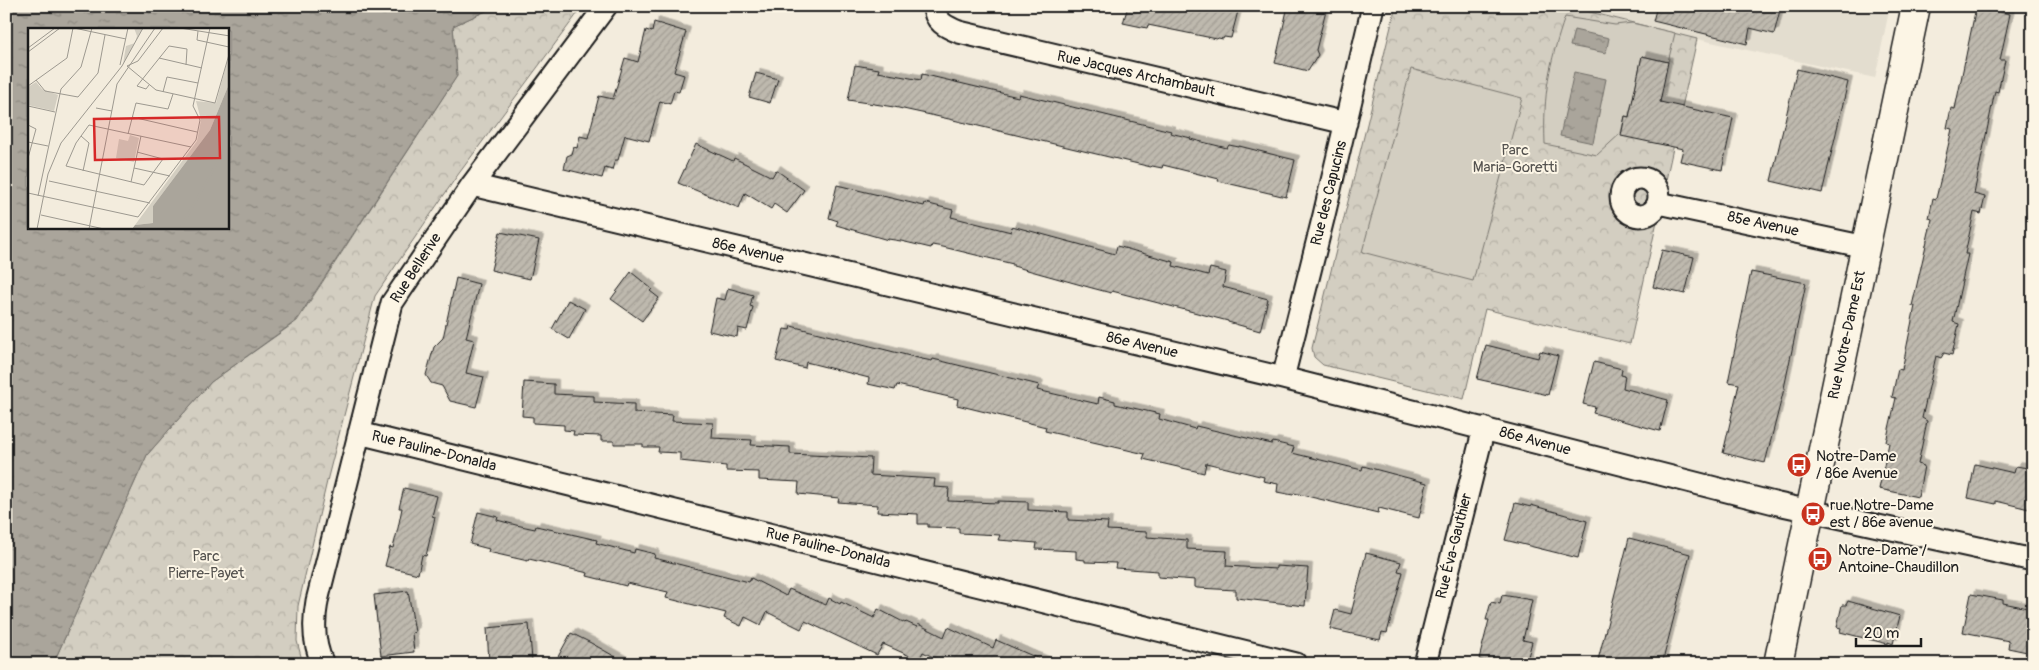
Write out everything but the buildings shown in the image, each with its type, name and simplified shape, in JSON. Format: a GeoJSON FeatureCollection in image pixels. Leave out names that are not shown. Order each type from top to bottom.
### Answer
{"type":"FeatureCollection","features":[{"type":"Feature","properties":{"kind":"main road","name":"Rue Notre-Dame Est"},"geometry":{"type":"LineString","coordinates":[[1778,664],[1916,6]]}},
{"type":"Feature","properties":{"kind":"street","name":"Rue Bellerive"},"geometry":{"type":"LineString","coordinates":[[323,664],[314,635],[315,610],[392,303],[472,185],[606,6]]}},
{"type":"Feature","properties":{"kind":"street","name":"Rue des Capucins"},"geometry":{"type":"LineString","coordinates":[[1283,378],[1373,6]]}},
{"type":"Feature","properties":{"kind":"street","name":"Rue Jacques Archambault"},"geometry":{"type":"LineString","coordinates":[[934,9],[939,21],[946,27],[959,32],[1346,123]]}},
{"type":"Feature","properties":{"kind":"street","name":"86e Avenue"},"geometry":{"type":"LineString","coordinates":[[472,185],[1283,378],[1810,510],[2033,560]]}},
{"type":"Feature","properties":{"kind":"street","name":"85e Avenue"},"geometry":{"type":"LineString","coordinates":[[1659,203],[1866,247]]}},
{"type":"Feature","properties":{"kind":"street","name":"Rue Éva-Gauthier"},"geometry":{"type":"LineString","coordinates":[[1425,664],[1484,428]]}},
{"type":"Feature","properties":{"kind":"street","name":"Rue Pauline-Donalda"},"geometry":{"type":"LineString","coordinates":[[359,433],[1296,664]]}},
{"type":"Feature","properties":{"kind":"shaded area"},"geometry":{"type":"Polygon","coordinates":[[[1566,6],[1890,6],[1875,78],[1697,39],[1566,6]]]}},
{"type":"Feature","properties":{"kind":"green space","name":"Parc Pierre-Payet"},"geometry":{"type":"Polygon","coordinates":[[[497,6],[583,6],[457,176],[375,296],[328,477],[298,606],[297,641],[303,664],[53,664],[147,455],[211,382],[297,321],[457,76],[453,26],[497,6]]]}},
{"type":"Feature","properties":{"kind":"green space","name":"Parc Maria-Goretti"},"geometry":{"type":"Polygon","coordinates":[[[1396,6],[1566,6],[1697,39],[1630,344],[1485,309],[1464,399],[1323,365],[1314,357],[1312,348],[1396,6]]]}},
{"type":"Feature","properties":{"kind":"green space"},"geometry":{"type":"Polygon","coordinates":[[[1565,17],[1615,25],[1632,23],[1675,33],[1668,62],[1642,56],[1629,117],[1625,116],[1621,133],[1597,155],[1545,144],[1545,110],[1548,79],[1565,17]]]}},
{"type":"Feature","properties":{"kind":"green space"},"geometry":{"type":"Polygon","coordinates":[[[1411,69],[1522,98],[1473,281],[1362,252],[1411,69]]]}},
{"type":"Feature","properties":{"kind":"water"},"geometry":{"type":"Polygon","coordinates":[[[6,6],[497,6],[453,26],[457,76],[296,321],[211,382],[147,455],[53,664],[6,664],[6,6]]]}},
{"type":"Feature","properties":{"kind":"water"},"geometry":{"type":"Polygon","coordinates":[[[1574,30],[1609,38],[1606,53],[1570,46],[1574,30]]]}},
{"type":"Feature","properties":{"kind":"water"},"geometry":{"type":"Polygon","coordinates":[[[1574,72],[1606,79],[1593,143],[1560,136],[1574,72]]]}},
{"type":"Feature","properties":{"kind":"place","name":"Notre-Dame / 86e Avenue"},"geometry":{"type":"Point","coordinates":[1799,465]}},
{"type":"Feature","properties":{"kind":"place","name":"rue Notre-Dame est / 86e avenue"},"geometry":{"type":"Point","coordinates":[1813,514]}},
{"type":"Feature","properties":{"kind":"place","name":"Notre-Dame / Antoine-Chaudillon"},"geometry":{"type":"Point","coordinates":[1820,559]}}]}
